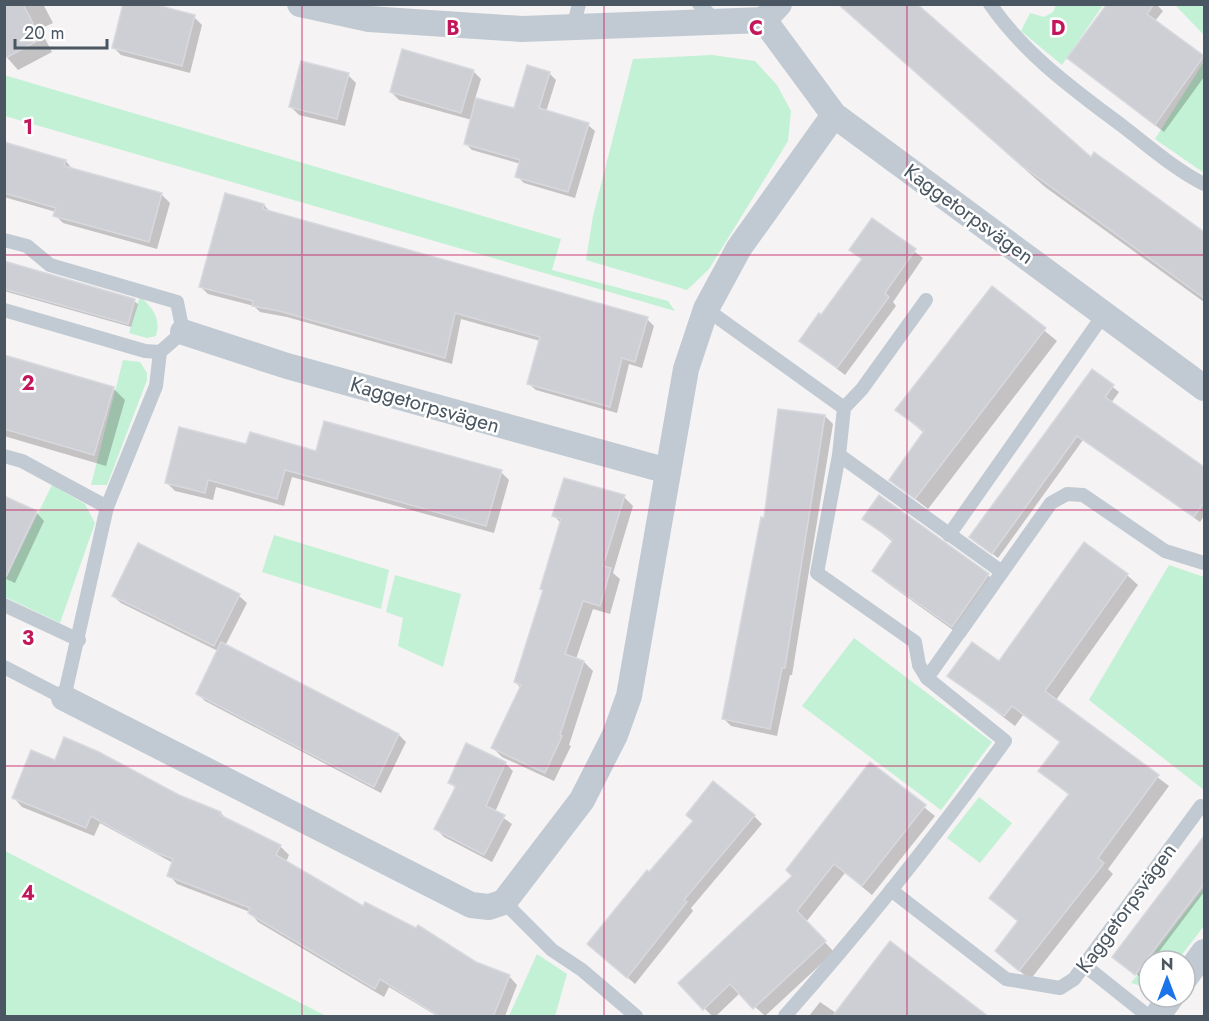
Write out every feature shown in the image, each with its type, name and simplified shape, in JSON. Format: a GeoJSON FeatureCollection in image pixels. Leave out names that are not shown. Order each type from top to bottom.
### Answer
{"type":"FeatureCollection","features":[{"type":"Feature","properties":{"kind":"street","name":"Kaggetorpsvägen"},"geometry":{"type":"LineString","coordinates":[[300,4],[369,19],[522,29],[576,16],[718,23],[771,12],[834,115],[1204,388]]}},
{"type":"Feature","properties":{"kind":"street"},"geometry":{"type":"LineString","coordinates":[[64,698],[471,904],[489,907],[504,903],[582,800],[615,735],[629,696],[686,369],[706,309],[739,248],[834,115]]}},
{"type":"Feature","properties":{"kind":"street","name":"Kaggetorpsvägen"},"geometry":{"type":"LineString","coordinates":[[183,332],[287,366],[668,471]]}},
{"type":"Feature","properties":{"kind":"lane"},"geometry":{"type":"LineString","coordinates":[[699,4],[718,23]]}},
{"type":"Feature","properties":{"kind":"lane"},"geometry":{"type":"LineString","coordinates":[[990,4],[1007,29],[1040,63],[1162,157],[1204,184]]}},
{"type":"Feature","properties":{"kind":"lane"},"geometry":{"type":"LineString","coordinates":[[4,240],[27,246],[50,265],[177,302],[183,332],[160,352],[156,386],[107,507],[79,640],[64,698],[4,666]]}},
{"type":"Feature","properties":{"kind":"lane"},"geometry":{"type":"LineString","coordinates":[[785,1017],[891,890],[1005,741],[927,678],[919,665],[915,642],[817,573],[839,455],[844,408],[862,389],[926,300]]}},
{"type":"Feature","properties":{"kind":"lane"},"geometry":{"type":"LineString","coordinates":[[706,309],[844,408]]}},
{"type":"Feature","properties":{"kind":"lane"},"geometry":{"type":"LineString","coordinates":[[4,310],[145,351],[160,352]]}},
{"type":"Feature","properties":{"kind":"lane"},"geometry":{"type":"LineString","coordinates":[[949,535],[1104,314]]}},
{"type":"Feature","properties":{"kind":"lane"},"geometry":{"type":"LineString","coordinates":[[839,455],[1002,572]]}},
{"type":"Feature","properties":{"kind":"lane"},"geometry":{"type":"LineString","coordinates":[[4,456],[22,461],[107,507]]}},
{"type":"Feature","properties":{"kind":"lane"},"geometry":{"type":"LineString","coordinates":[[927,678],[1052,503],[1067,494],[1083,495],[1165,551],[1204,563]]}},
{"type":"Feature","properties":{"kind":"lane"},"geometry":{"type":"LineString","coordinates":[[4,605],[79,640]]}},
{"type":"Feature","properties":{"kind":"lane","name":"Kaggetorpsvägen"},"geometry":{"type":"LineString","coordinates":[[891,890],[1006,979],[1060,988],[1074,979],[1201,806]]}},
{"type":"Feature","properties":{"kind":"lane"},"geometry":{"type":"LineString","coordinates":[[504,903],[552,950],[582,970],[636,1017]]}},
{"type":"Feature","properties":{"kind":"lane"},"geometry":{"type":"LineString","coordinates":[[1084,964],[1148,1017]]}},
{"type":"Feature","properties":{"kind":"green space"},"geometry":{"type":"Polygon","coordinates":[[[1056,5],[1103,5],[1062,65],[1021,31],[1030,13],[1044,17],[1053,12],[1056,5]]]}},
{"type":"Feature","properties":{"kind":"green space"},"geometry":{"type":"Polygon","coordinates":[[[1175,5],[1204,5],[1204,35],[1175,5]]]}},
{"type":"Feature","properties":{"kind":"green space"},"geometry":{"type":"Polygon","coordinates":[[[712,55],[755,61],[777,85],[791,111],[788,141],[709,269],[687,290],[586,260],[593,216],[633,59],[712,55]]]}},
{"type":"Feature","properties":{"kind":"green space"},"geometry":{"type":"Polygon","coordinates":[[[1204,62],[1204,173],[1155,139],[1204,62]]]}},
{"type":"Feature","properties":{"kind":"green space"},"geometry":{"type":"Polygon","coordinates":[[[4,75],[561,239],[552,270],[668,301],[675,311],[5,116],[4,75]]]}},
{"type":"Feature","properties":{"kind":"green space"},"geometry":{"type":"Polygon","coordinates":[[[140,296],[152,309],[156,318],[156,336],[147,338],[129,333],[140,296]]]}},
{"type":"Feature","properties":{"kind":"green space"},"geometry":{"type":"Polygon","coordinates":[[[123,360],[140,362],[147,373],[147,380],[107,485],[91,485],[123,360]]]}},
{"type":"Feature","properties":{"kind":"green space"},"geometry":{"type":"Polygon","coordinates":[[[52,485],[85,504],[95,523],[60,623],[5,597],[4,583],[52,485]]]}},
{"type":"Feature","properties":{"kind":"green space"},"geometry":{"type":"Polygon","coordinates":[[[274,535],[389,570],[381,609],[262,572],[274,535]]]}},
{"type":"Feature","properties":{"kind":"green space"},"geometry":{"type":"Polygon","coordinates":[[[1169,565],[1204,577],[1204,790],[1089,700],[1169,565]]]}},
{"type":"Feature","properties":{"kind":"green space"},"geometry":{"type":"Polygon","coordinates":[[[395,575],[461,594],[443,667],[398,646],[403,618],[386,612],[395,575]]]}},
{"type":"Feature","properties":{"kind":"green space"},"geometry":{"type":"Polygon","coordinates":[[[854,638],[992,742],[941,810],[802,706],[854,638]]]}},
{"type":"Feature","properties":{"kind":"green space"},"geometry":{"type":"Polygon","coordinates":[[[979,797],[1012,823],[980,863],[947,838],[979,797]]]}},
{"type":"Feature","properties":{"kind":"green space"},"geometry":{"type":"Polygon","coordinates":[[[5,851],[326,1016],[5,1016],[5,851]]]}},
{"type":"Feature","properties":{"kind":"green space"},"geometry":{"type":"Polygon","coordinates":[[[1204,888],[1204,926],[1186,949],[1157,949],[1204,888]]]}},
{"type":"Feature","properties":{"kind":"green space"},"geometry":{"type":"Polygon","coordinates":[[[537,954],[567,974],[555,1016],[509,1016],[537,954]]]}},
{"type":"Feature","properties":{"kind":"green space"},"geometry":{"type":"Polygon","coordinates":[[[1137,975],[1137,985],[1131,983],[1137,975]]]}},
{"type":"Feature","properties":{"kind":"building"},"geometry":{"type":"Polygon","coordinates":[[[4,4],[23,4],[41,39],[4,59],[4,4]]]}},
{"type":"Feature","properties":{"kind":"building"},"geometry":{"type":"Polygon","coordinates":[[[123,4],[153,4],[195,15],[182,66],[112,48],[123,4]]]}},
{"type":"Feature","properties":{"kind":"building"},"geometry":{"type":"Polygon","coordinates":[[[838,4],[917,4],[1091,157],[1094,152],[1204,232],[1204,298],[1022,166],[838,4]]]}},
{"type":"Feature","properties":{"kind":"building"},"geometry":{"type":"Polygon","coordinates":[[[1107,4],[1154,4],[1147,14],[1204,56],[1155,125],[1067,58],[1107,4]]]}},
{"type":"Feature","properties":{"kind":"building"},"geometry":{"type":"Polygon","coordinates":[[[402,49],[474,70],[461,113],[390,92],[402,49]]]}},
{"type":"Feature","properties":{"kind":"building"},"geometry":{"type":"Polygon","coordinates":[[[301,61],[349,73],[337,119],[289,107],[301,61]]]}},
{"type":"Feature","properties":{"kind":"building"},"geometry":{"type":"Polygon","coordinates":[[[527,65],[550,72],[539,108],[589,123],[568,192],[515,177],[520,160],[464,144],[476,98],[514,108],[527,65]]]}},
{"type":"Feature","properties":{"kind":"building"},"geometry":{"type":"Polygon","coordinates":[[[4,142],[66,160],[64,166],[162,193],[149,242],[53,216],[56,208],[4,193],[4,142]]]}},
{"type":"Feature","properties":{"kind":"building"},"geometry":{"type":"Polygon","coordinates":[[[225,193],[264,204],[263,209],[648,317],[635,362],[622,358],[610,407],[527,384],[540,337],[455,313],[445,358],[279,311],[252,306],[253,301],[199,287],[225,193]]]}},
{"type":"Feature","properties":{"kind":"building"},"geometry":{"type":"Polygon","coordinates":[[[872,218],[916,249],[885,293],[889,297],[837,368],[799,341],[862,259],[849,250],[872,218]]]}},
{"type":"Feature","properties":{"kind":"building"},"geometry":{"type":"Polygon","coordinates":[[[4,261],[135,299],[128,324],[4,289],[4,261]]]}},
{"type":"Feature","properties":{"kind":"building"},"geometry":{"type":"Polygon","coordinates":[[[992,286],[1046,328],[915,499],[889,480],[924,431],[895,410],[992,286]]]}},
{"type":"Feature","properties":{"kind":"building"},"geometry":{"type":"Polygon","coordinates":[[[4,355],[114,387],[94,455],[4,429],[4,355]]]}},
{"type":"Feature","properties":{"kind":"building"},"geometry":{"type":"Polygon","coordinates":[[[1092,369],[1114,385],[1105,397],[1204,467],[1204,502],[1194,517],[1077,436],[992,554],[969,537],[1092,369]]]}},
{"type":"Feature","properties":{"kind":"building"},"geometry":{"type":"Polygon","coordinates":[[[778,409],[825,415],[785,668],[782,668],[770,729],[722,719],[761,517],[764,518],[778,409]]]}},
{"type":"Feature","properties":{"kind":"building"},"geometry":{"type":"Polygon","coordinates":[[[324,421],[502,470],[486,526],[285,470],[277,499],[208,480],[205,493],[165,483],[179,427],[246,444],[250,432],[316,451],[324,421]]]}},
{"type":"Feature","properties":{"kind":"building"},"geometry":{"type":"Polygon","coordinates":[[[564,478],[625,495],[603,566],[611,568],[600,606],[583,601],[565,654],[584,661],[560,735],[562,736],[545,773],[491,748],[521,685],[514,682],[543,590],[540,589],[561,519],[552,516],[564,478]]]}},
{"type":"Feature","properties":{"kind":"building"},"geometry":{"type":"Polygon","coordinates":[[[879,495],[989,574],[952,627],[872,571],[893,540],[862,519],[879,495]]]}},
{"type":"Feature","properties":{"kind":"building"},"geometry":{"type":"Polygon","coordinates":[[[4,496],[37,511],[4,581],[4,496]]]}},
{"type":"Feature","properties":{"kind":"building"},"geometry":{"type":"Polygon","coordinates":[[[1084,542],[1128,574],[1045,691],[1159,775],[1098,858],[1104,863],[1019,971],[995,951],[1018,921],[989,898],[1069,794],[1038,771],[1060,742],[1012,706],[1004,716],[947,676],[972,642],[999,661],[1084,542]]]}},
{"type":"Feature","properties":{"kind":"building"},"geometry":{"type":"Polygon","coordinates":[[[138,543],[240,594],[214,646],[112,596],[138,543]]]}},
{"type":"Feature","properties":{"kind":"building"},"geometry":{"type":"Polygon","coordinates":[[[221,642],[399,734],[374,787],[196,694],[221,642]]]}},
{"type":"Feature","properties":{"kind":"building"},"geometry":{"type":"Polygon","coordinates":[[[64,737],[99,752],[179,795],[221,812],[220,815],[281,845],[276,855],[363,906],[365,902],[416,928],[418,925],[476,962],[510,975],[493,1017],[440,1017],[380,979],[375,989],[248,913],[250,908],[167,876],[173,859],[157,853],[91,816],[86,828],[12,798],[31,750],[55,760],[64,737]]]}},
{"type":"Feature","properties":{"kind":"building"},"geometry":{"type":"Polygon","coordinates":[[[466,743],[506,762],[486,806],[505,815],[484,855],[434,829],[456,786],[448,783],[466,743]]]}},
{"type":"Feature","properties":{"kind":"building"},"geometry":{"type":"Polygon","coordinates":[[[870,762],[926,805],[862,886],[834,864],[797,911],[826,941],[753,1009],[730,984],[703,1010],[678,983],[792,876],[786,870],[870,762]]]}},
{"type":"Feature","properties":{"kind":"building"},"geometry":{"type":"Polygon","coordinates":[[[713,781],[755,815],[684,900],[687,902],[627,978],[587,944],[647,870],[649,872],[693,821],[686,815],[713,781]]]}},
{"type":"Feature","properties":{"kind":"building"},"geometry":{"type":"Polygon","coordinates":[[[1204,836],[1204,884],[1155,949],[1137,949],[1135,975],[1112,957],[1204,836]]]}},
{"type":"Feature","properties":{"kind":"building"},"geometry":{"type":"Polygon","coordinates":[[[890,941],[989,1017],[832,1017],[890,941]]]}}]}
